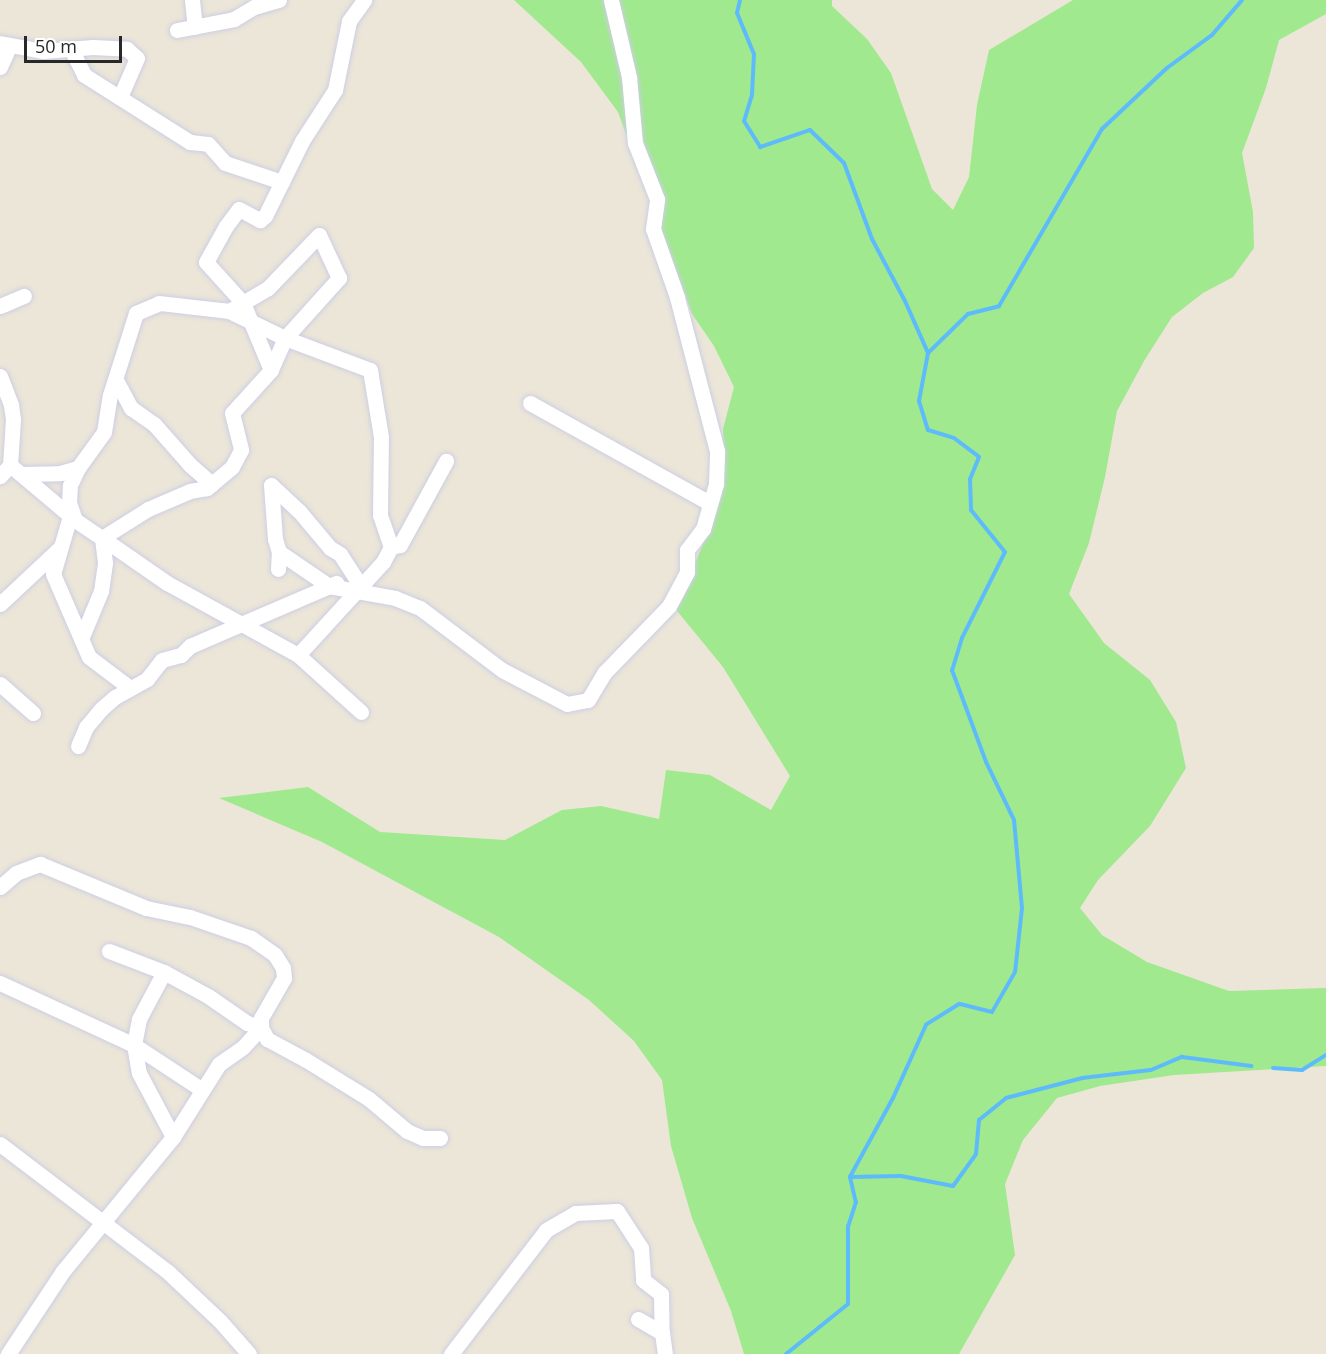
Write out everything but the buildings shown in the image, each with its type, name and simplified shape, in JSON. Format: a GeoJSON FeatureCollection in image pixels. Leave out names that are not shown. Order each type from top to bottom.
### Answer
{"type":"FeatureCollection","features":[{"type":"Feature","properties":{"kind":"street"},"geometry":{"type":"LineString","coordinates":[[192,0],[195,27]]}},
{"type":"Feature","properties":{"kind":"street"},"geometry":{"type":"LineString","coordinates":[[177,30],[234,19],[254,7],[279,0]]}},
{"type":"Feature","properties":{"kind":"street"},"geometry":{"type":"LineString","coordinates":[[271,370],[243,303],[207,262],[226,226],[239,209],[260,220],[302,141],[335,90],[349,21],[364,0]]}},
{"type":"Feature","properties":{"kind":"street"},"geometry":{"type":"LineString","coordinates":[[78,746],[86,727],[101,709],[130,688],[147,680],[162,660],[181,655],[190,646],[329,586],[356,584],[420,608],[502,670],[567,704],[588,700],[606,672],[669,606],[687,572],[687,550],[703,528],[716,484],[717,451],[677,297],[653,229],[657,199],[635,143],[629,77],[611,0]]}},
{"type":"Feature","properties":{"kind":"street"},"geometry":{"type":"LineString","coordinates":[[0,67],[5,44],[43,51],[127,48],[137,58],[120,97]]}},
{"type":"Feature","properties":{"kind":"street"},"geometry":{"type":"LineString","coordinates":[[71,49],[84,75],[190,142],[208,144],[225,163],[282,182]]}},
{"type":"Feature","properties":{"kind":"street"},"geometry":{"type":"LineString","coordinates":[[102,538],[148,508],[190,491],[207,488],[232,467],[241,450],[232,413],[271,370],[285,338],[339,278],[320,236],[268,288],[229,311]]}},
{"type":"Feature","properties":{"kind":"street"},"geometry":{"type":"LineString","coordinates":[[0,306],[24,296]]}},
{"type":"Feature","properties":{"kind":"street"},"geometry":{"type":"LineString","coordinates":[[130,688],[89,657],[53,574],[72,518],[69,503],[70,485],[78,468],[104,432],[116,380],[136,313],[159,303],[229,311],[285,338],[370,370],[381,437],[380,515],[391,548]]}},
{"type":"Feature","properties":{"kind":"street"},"geometry":{"type":"LineString","coordinates":[[0,376],[11,405],[10,472]]}},
{"type":"Feature","properties":{"kind":"street"},"geometry":{"type":"LineString","coordinates":[[116,380],[131,408],[154,424],[190,465],[212,484]]}},
{"type":"Feature","properties":{"kind":"street"},"geometry":{"type":"LineString","coordinates":[[530,403],[710,503]]}},
{"type":"Feature","properties":{"kind":"street"},"geometry":{"type":"LineString","coordinates":[[298,655],[356,584],[382,561],[391,548],[400,545],[446,461]]}},
{"type":"Feature","properties":{"kind":"street"},"geometry":{"type":"LineString","coordinates":[[10,472],[60,473],[78,468]]}},
{"type":"Feature","properties":{"kind":"street"},"geometry":{"type":"LineString","coordinates":[[10,472],[167,583],[298,655],[362,712]]}},
{"type":"Feature","properties":{"kind":"street"},"geometry":{"type":"LineString","coordinates":[[278,569],[279,552],[275,538],[271,485],[299,511],[330,548],[340,554],[356,584]]}},
{"type":"Feature","properties":{"kind":"street"},"geometry":{"type":"LineString","coordinates":[[81,639],[101,591],[105,563],[102,538]]}},
{"type":"Feature","properties":{"kind":"street"},"geometry":{"type":"LineString","coordinates":[[0,604],[61,547]]}},
{"type":"Feature","properties":{"kind":"street"},"geometry":{"type":"LineString","coordinates":[[279,552],[329,586]]}},
{"type":"Feature","properties":{"kind":"street"},"geometry":{"type":"LineString","coordinates":[[0,684],[33,713]]}},
{"type":"Feature","properties":{"kind":"street"},"geometry":{"type":"LineString","coordinates":[[0,888],[16,873],[40,864],[146,908],[190,917],[251,938],[275,955],[283,968],[284,978],[261,1018],[261,1028],[267,1039],[306,1060],[369,1100],[408,1131],[423,1138],[440,1138]]}},
{"type":"Feature","properties":{"kind":"street"},"geometry":{"type":"LineString","coordinates":[[109,951],[164,972],[208,996],[247,1023],[261,1028]]}},
{"type":"Feature","properties":{"kind":"street"},"geometry":{"type":"LineString","coordinates":[[164,972],[139,1019],[134,1045],[139,1073],[172,1137]]}},
{"type":"Feature","properties":{"kind":"street"},"geometry":{"type":"LineString","coordinates":[[0,983],[134,1045],[201,1089]]}},
{"type":"Feature","properties":{"kind":"street"},"geometry":{"type":"LineString","coordinates":[[8,1354],[20,1346],[63,1271],[172,1137],[219,1064],[243,1047],[261,1028]]}},
{"type":"Feature","properties":{"kind":"street"},"geometry":{"type":"LineString","coordinates":[[0,1144],[168,1272],[220,1321],[249,1354]]}},
{"type":"Feature","properties":{"kind":"street"},"geometry":{"type":"LineString","coordinates":[[451,1354],[546,1230],[575,1213],[617,1211],[641,1248],[643,1280],[661,1294],[665,1354]]}},
{"type":"Feature","properties":{"kind":"street"},"geometry":{"type":"LineString","coordinates":[[638,1319],[662,1333]]}},
{"type":"Feature","properties":{"kind":"green space"},"geometry":{"type":"Polygon","coordinates":[[[514,0],[832,0],[832,6],[867,39],[891,73],[932,189],[953,210],[969,177],[977,105],[989,50],[1073,0],[1326,0],[1326,14],[1279,40],[1266,88],[1242,153],[1253,212],[1254,248],[1233,277],[1203,293],[1172,317],[1144,361],[1117,411],[1105,477],[1089,543],[1069,594],[1104,643],[1150,680],[1176,722],[1186,768],[1150,826],[1098,880],[1080,908],[1102,935],[1147,962],[1229,991],[1326,988],[1326,1066],[1174,1075],[1100,1086],[1057,1098],[1023,1140],[1005,1184],[1015,1255],[959,1354],[744,1354],[731,1311],[692,1218],[671,1146],[662,1080],[634,1041],[589,1000],[499,937],[322,842],[219,798],[308,787],[380,832],[505,840],[562,810],[601,806],[659,819],[666,770],[710,775],[771,810],[790,776],[723,667],[673,606],[691,574],[706,536],[724,460],[723,429],[734,387],[714,346],[692,314],[618,112],[581,62],[514,0]]]}},
{"type":"Feature","properties":{"kind":"waterway"},"geometry":{"type":"LineString","coordinates":[[740,0],[737,13],[754,54],[752,95],[744,121],[760,147],[810,130],[844,163],[872,239],[905,301],[928,353],[919,401],[928,430],[954,438],[979,457],[970,479],[971,510],[1005,552],[962,638],[952,670],[986,762],[1014,820],[1022,908],[1015,972],[992,1012],[959,1004],[926,1025],[893,1098],[850,1177],[856,1202],[848,1226],[848,1304],[786,1354]]}},
{"type":"Feature","properties":{"kind":"waterway"},"geometry":{"type":"LineString","coordinates":[[928,353],[968,314],[999,306],[1102,129],[1167,68],[1212,35],[1242,0]]}},
{"type":"Feature","properties":{"kind":"waterway"},"geometry":{"type":"LineString","coordinates":[[1273,1068],[1302,1070],[1326,1055]]}},
{"type":"Feature","properties":{"kind":"waterway"},"geometry":{"type":"LineString","coordinates":[[850,1177],[901,1176],[953,1186],[976,1154],[979,1120],[1006,1098],[1082,1078],[1151,1070],[1182,1057],[1251,1066]]}}]}
